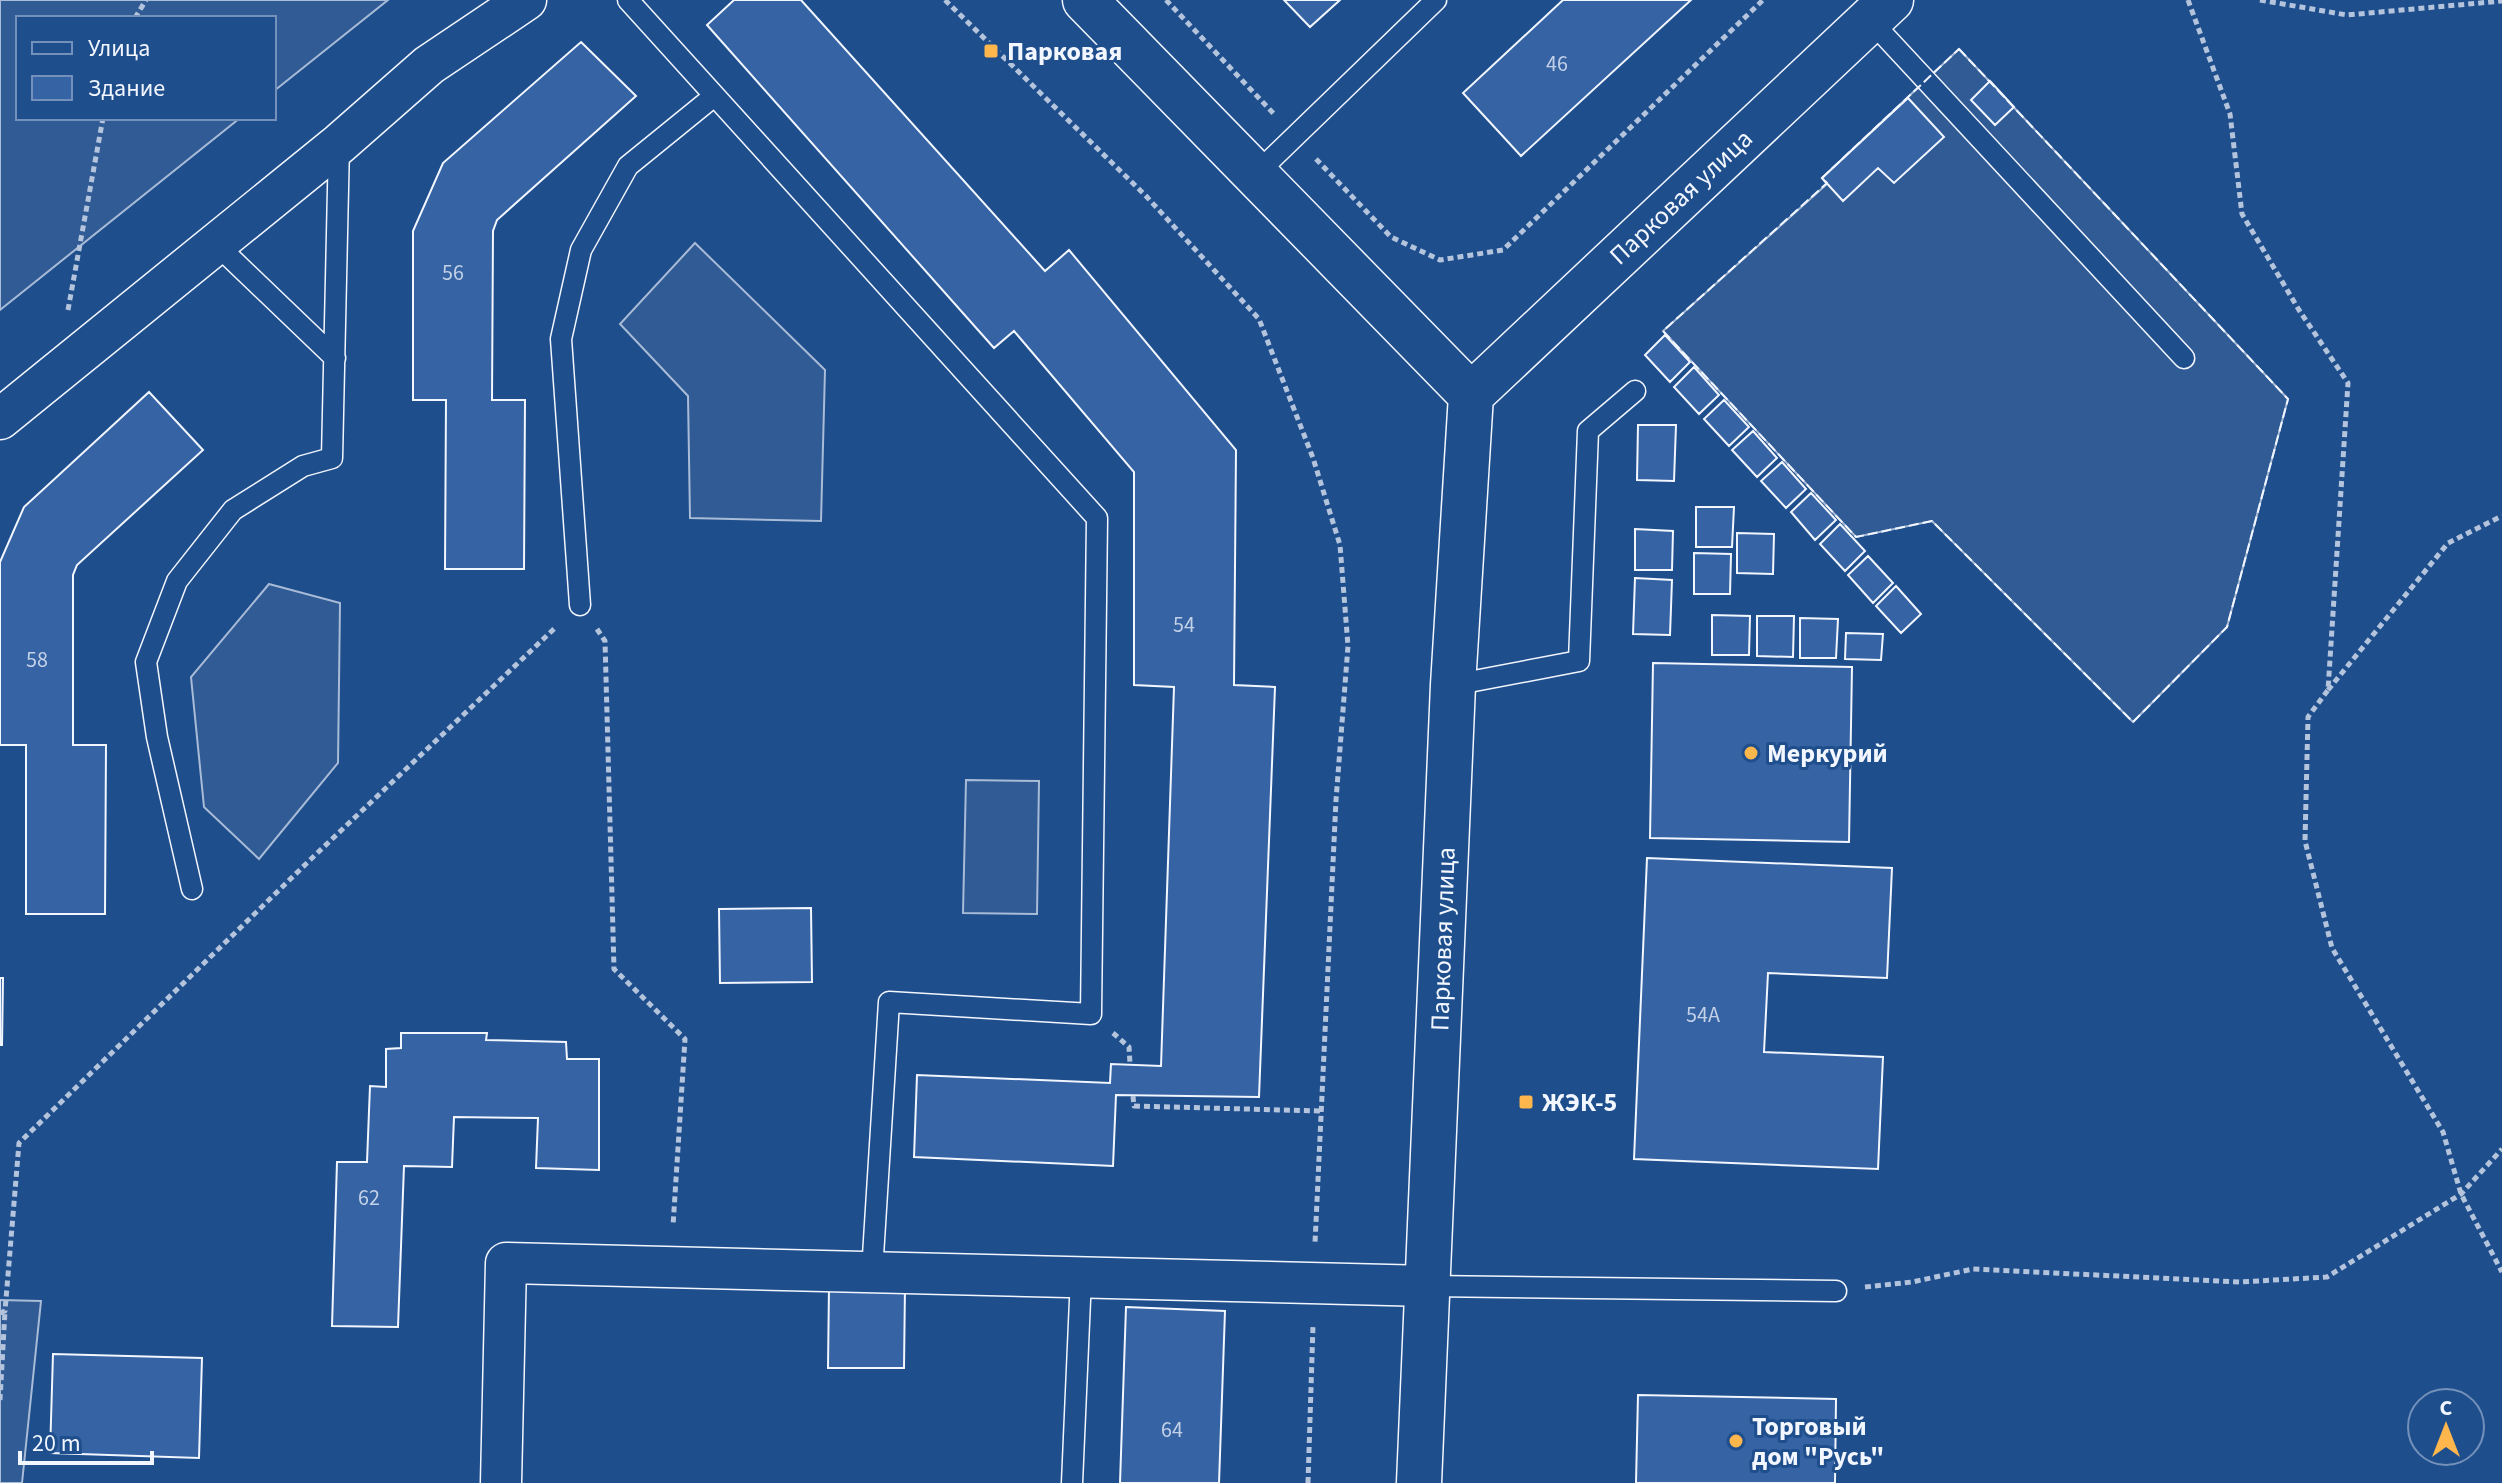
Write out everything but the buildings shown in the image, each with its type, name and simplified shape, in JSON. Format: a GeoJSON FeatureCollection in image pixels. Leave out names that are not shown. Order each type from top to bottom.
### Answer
{"type":"FeatureCollection","features":[{"type":"Feature","properties":{"kind":"street"},"geometry":{"type":"LineString","coordinates":[[0,419],[339,144],[429,65],[526,0]]}},
{"type":"Feature","properties":{"kind":"street"},"geometry":{"type":"LineString","coordinates":[[1085,0],[1471,395]]}},
{"type":"Feature","properties":{"kind":"street","name":"Парковая улица"},"geometry":{"type":"LineString","coordinates":[[1419,1483],[1453,685],[1471,395],[1881,10]]}},
{"type":"Feature","properties":{"kind":"street"},"geometry":{"type":"LineString","coordinates":[[501,1483],[506,1263],[1428,1286]]}},
{"type":"Feature","properties":{"kind":"lane"},"geometry":{"type":"LineString","coordinates":[[628,0],[1097,518],[1091,1014],[889,1002],[872,1272]]}},
{"type":"Feature","properties":{"kind":"lane"},"geometry":{"type":"LineString","coordinates":[[1256,174],[1436,0]]}},
{"type":"Feature","properties":{"kind":"lane"},"geometry":{"type":"LineString","coordinates":[[1881,10],[2184,358]]}},
{"type":"Feature","properties":{"kind":"lane"},"geometry":{"type":"LineString","coordinates":[[580,605],[561,339],[581,250],[628,166],[713,97]]}},
{"type":"Feature","properties":{"kind":"lane"},"geometry":{"type":"LineString","coordinates":[[192,889],[157,737],[146,662],[177,581],[233,510],[303,466],[332,458],[339,144]]}},
{"type":"Feature","properties":{"kind":"lane"},"geometry":{"type":"LineString","coordinates":[[216,244],[335,358]]}},
{"type":"Feature","properties":{"kind":"lane"},"geometry":{"type":"LineString","coordinates":[[1453,685],[1579,661],[1588,431],[1635,391]]}},
{"type":"Feature","properties":{"kind":"lane"},"geometry":{"type":"LineString","coordinates":[[1072,1483],[1081,1277]]}},
{"type":"Feature","properties":{"kind":"lane"},"geometry":{"type":"LineString","coordinates":[[1428,1286],[1836,1291]]}},
{"type":"Feature","properties":{"kind":"path"},"geometry":{"type":"LineString","coordinates":[[945,0],[1146,196],[1259,319],[1313,458],[1340,545],[1348,646],[1336,800],[1320,1111],[1308,1483]]}},
{"type":"Feature","properties":{"kind":"path"},"geometry":{"type":"LineString","coordinates":[[1166,0],[1391,237],[1440,260],[1503,250],[1763,0]]}},
{"type":"Feature","properties":{"kind":"path"},"geometry":{"type":"LineString","coordinates":[[2188,0],[2230,114],[2242,214],[2299,310],[2348,383],[2328,690]]}},
{"type":"Feature","properties":{"kind":"path"},"geometry":{"type":"LineString","coordinates":[[2260,0],[2347,15],[2502,1]]}},
{"type":"Feature","properties":{"kind":"path"},"geometry":{"type":"LineString","coordinates":[[57,319],[68,310],[103,120]]}},
{"type":"Feature","properties":{"kind":"path"},"geometry":{"type":"LineString","coordinates":[[2502,516],[2448,543],[2308,717],[2305,841],[2332,948],[2443,1132],[2461,1194],[2502,1272]]}},
{"type":"Feature","properties":{"kind":"path"},"geometry":{"type":"LineString","coordinates":[[0,1400],[3,1312],[19,1143],[299,870],[580,605],[605,641],[614,969],[685,1039],[671,1267]]}},
{"type":"Feature","properties":{"kind":"path"},"geometry":{"type":"LineString","coordinates":[[1133,1096],[1134,1106],[1320,1111]]}},
{"type":"Feature","properties":{"kind":"path"},"geometry":{"type":"LineString","coordinates":[[1836,1291],[1912,1282],[1973,1269],[2240,1282],[2327,1277],[2461,1194],[2502,1149]]}},
{"type":"Feature","properties":{"kind":"shaded area"},"geometry":{"type":"Polygon","coordinates":[[[0,0],[388,0],[276,89],[276,16],[16,16],[16,120],[238,120],[0,310],[0,0]]]}},
{"type":"Feature","properties":{"kind":"shaded area"},"geometry":{"type":"Polygon","coordinates":[[[1959,49],[2288,399],[2227,627],[2133,722],[1932,521],[1856,537],[1663,331],[1827,184],[1822,178],[1959,49]]]}},
{"type":"Feature","properties":{"kind":"shaded area"},"geometry":{"type":"Polygon","coordinates":[[[695,243],[825,370],[821,521],[690,518],[688,396],[620,324],[695,243]]]}},
{"type":"Feature","properties":{"kind":"shaded area"},"geometry":{"type":"Polygon","coordinates":[[[269,584],[340,603],[338,763],[259,859],[204,807],[191,677],[269,584]]]}},
{"type":"Feature","properties":{"kind":"shaded area"},"geometry":{"type":"Polygon","coordinates":[[[966,780],[1039,781],[1037,914],[963,913],[966,780]]]}},
{"type":"Feature","properties":{"kind":"shaded area"},"geometry":{"type":"Polygon","coordinates":[[[0,1300],[41,1301],[22,1483],[0,1483],[0,1300]]]}},
{"type":"Feature","properties":{"kind":"fence"},"geometry":{"type":"LineString","coordinates":[[1959,49],[2288,399],[2227,627],[2133,722],[1932,521],[1856,537],[1663,331],[1827,183],[1822,178],[1959,49]]}},
{"type":"Feature","properties":{"kind":"place","name":"Парковая"},"geometry":{"type":"Point","coordinates":[991,51]}},
{"type":"Feature","properties":{"kind":"place","name":"Меркурий"},"geometry":{"type":"Point","coordinates":[1751,753]}},
{"type":"Feature","properties":{"kind":"place","name":"ЖЭК-5"},"geometry":{"type":"Point","coordinates":[1526,1102]}},
{"type":"Feature","properties":{"kind":"place","name":"Торговый дом \"Русь\""},"geometry":{"type":"Point","coordinates":[1736,1441]}}]}
